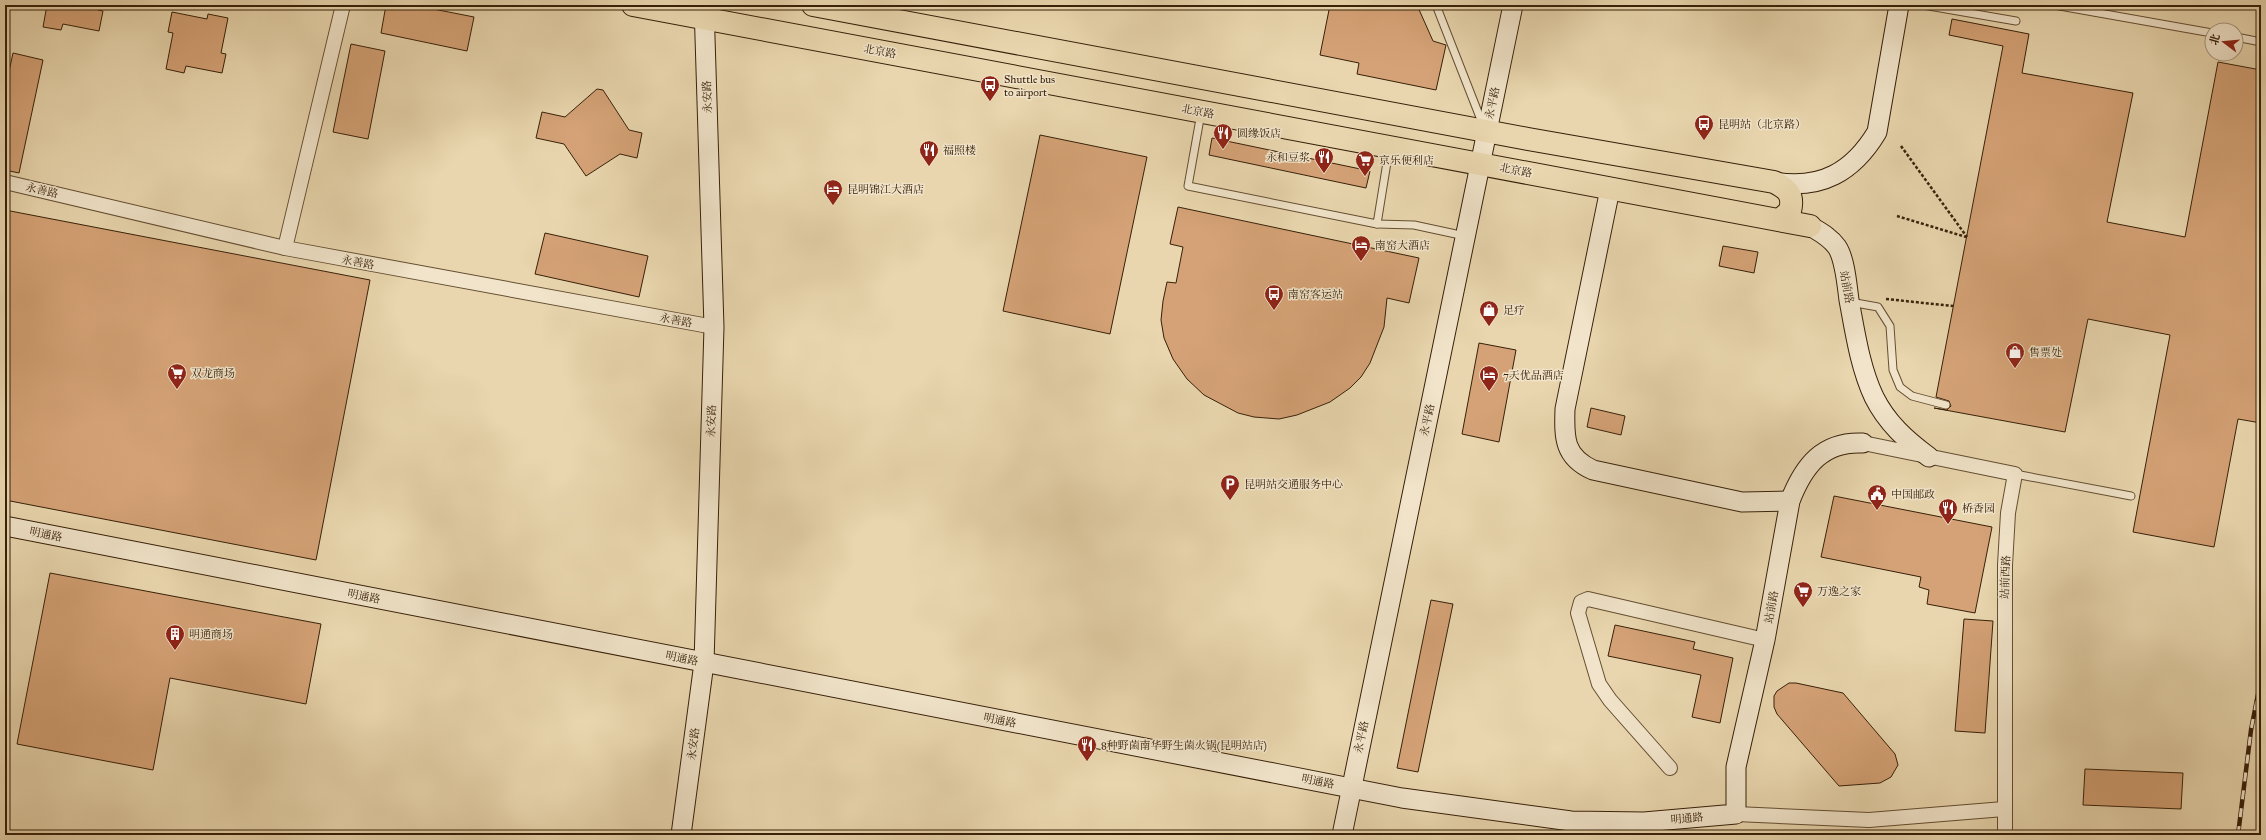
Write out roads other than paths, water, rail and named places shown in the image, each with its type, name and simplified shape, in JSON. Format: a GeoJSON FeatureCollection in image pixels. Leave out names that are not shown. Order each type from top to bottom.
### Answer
{"type":"FeatureCollection","features":[{"type":"Feature","properties":{"kind":"main road","name":"北京路"},"geometry":{"type":"LineString","coordinates":[[633,5],[705,12],[1201,111],[1810,226]]}},
{"type":"Feature","properties":{"kind":"main road"},"geometry":{"type":"LineString","coordinates":[[813,5],[1486,131],[1774,182],[1787,189],[1791,197],[1790,211],[1780,220]]}},
{"type":"Feature","properties":{"kind":"street"},"geometry":{"type":"LineString","coordinates":[[285,248],[343,5]]}},
{"type":"Feature","properties":{"kind":"street","name":"永平路"},"geometry":{"type":"LineString","coordinates":[[1342,835],[1513,5]]}},
{"type":"Feature","properties":{"kind":"street"},"geometry":{"type":"LineString","coordinates":[[1774,182],[1800,184],[1826,179],[1851,165],[1870,143],[1876,132],[1898,5]]}},
{"type":"Feature","properties":{"kind":"street","name":"永安路"},"geometry":{"type":"LineString","coordinates":[[681,835],[704,663],[714,327],[705,12]]}},
{"type":"Feature","properties":{"kind":"street","name":"永善路"},"geometry":{"type":"LineString","coordinates":[[5,182],[285,248],[714,327]]}},
{"type":"Feature","properties":{"kind":"street"},"geometry":{"type":"LineString","coordinates":[[1610,189],[1564,409],[1564,434],[1569,451],[1580,464],[1600,472],[1742,502],[1790,501]]}},
{"type":"Feature","properties":{"kind":"street","name":"站前路"},"geometry":{"type":"LineString","coordinates":[[1810,226],[1824,234],[1837,247],[1845,273],[1863,367],[1874,396],[1889,421],[1905,440],[1929,457]]}},
{"type":"Feature","properties":{"kind":"street","name":"站前路"},"geometry":{"type":"LineString","coordinates":[[1736,814],[1736,766],[1765,640],[1790,501],[1797,483],[1817,458],[1831,446],[1851,442],[1864,443]]}},
{"type":"Feature","properties":{"kind":"street"},"geometry":{"type":"LineString","coordinates":[[1864,443],[2015,474]]}},
{"type":"Feature","properties":{"kind":"street","name":"站前西路"},"geometry":{"type":"LineString","coordinates":[[2005,835],[2005,565],[2008,513],[2015,474]]}},
{"type":"Feature","properties":{"kind":"street","name":"明通路"},"geometry":{"type":"LineString","coordinates":[[5,526],[1402,798],[1643,828],[1736,814],[1869,820],[2004,809]]}},
{"type":"Feature","properties":{"kind":"street"},"geometry":{"type":"LineString","coordinates":[[1670,768],[1610,700],[1599,684],[1578,613],[1582,602],[1588,599],[1765,640]]}},
{"type":"Feature","properties":{"kind":"lane"},"geometry":{"type":"LineString","coordinates":[[1436,5],[1486,131]]}},
{"type":"Feature","properties":{"kind":"lane"},"geometry":{"type":"LineString","coordinates":[[1923,5],[2016,21]]}},
{"type":"Feature","properties":{"kind":"lane"},"geometry":{"type":"LineString","coordinates":[[2054,5],[2204,33]]}},
{"type":"Feature","properties":{"kind":"lane"},"geometry":{"type":"LineString","coordinates":[[2244,39],[2261,42]]}},
{"type":"Feature","properties":{"kind":"lane"},"geometry":{"type":"LineString","coordinates":[[1201,111],[1188,186],[1377,224],[1414,224],[1465,236]]}},
{"type":"Feature","properties":{"kind":"lane"},"geometry":{"type":"LineString","coordinates":[[1377,224],[1390,146]]}},
{"type":"Feature","properties":{"kind":"lane"},"geometry":{"type":"LineString","coordinates":[[1850,302],[1878,307],[1890,326],[1893,370],[1900,386],[1912,396],[1946,405]]}},
{"type":"Feature","properties":{"kind":"lane"},"geometry":{"type":"LineString","coordinates":[[2015,474],[2131,496]]}},
{"type":"Feature","properties":{"kind":"railway"},"geometry":{"type":"LineString","coordinates":[[2238,835],[2251,730],[2261,679]]}},
{"type":"Feature","properties":{"kind":"place","name":"Shuttle bus to airport"},"geometry":{"type":"Point","coordinates":[990,102]}},
{"type":"Feature","properties":{"kind":"place","name":"昆明站（北京路）"},"geometry":{"type":"Point","coordinates":[1704,141]}},
{"type":"Feature","properties":{"kind":"place","name":"圆缘饭店"},"geometry":{"type":"Point","coordinates":[1223,150]}},
{"type":"Feature","properties":{"kind":"place","name":"福照楼"},"geometry":{"type":"Point","coordinates":[929,167]}},
{"type":"Feature","properties":{"kind":"place","name":"永和豆浆"},"geometry":{"type":"Point","coordinates":[1324,174]}},
{"type":"Feature","properties":{"kind":"place","name":"京乐便利店"},"geometry":{"type":"Point","coordinates":[1365,177]}},
{"type":"Feature","properties":{"kind":"place","name":"昆明锦江大酒店"},"geometry":{"type":"Point","coordinates":[833,206]}},
{"type":"Feature","properties":{"kind":"place","name":"南窑大酒店"},"geometry":{"type":"Point","coordinates":[1361,262]}},
{"type":"Feature","properties":{"kind":"place","name":"南窑客运站"},"geometry":{"type":"Point","coordinates":[1274,311]}},
{"type":"Feature","properties":{"kind":"place","name":"足疗"},"geometry":{"type":"Point","coordinates":[1489,327]}},
{"type":"Feature","properties":{"kind":"place","name":"售票处"},"geometry":{"type":"Point","coordinates":[2015,369]}},
{"type":"Feature","properties":{"kind":"place","name":"双龙商场"},"geometry":{"type":"Point","coordinates":[177,390]}},
{"type":"Feature","properties":{"kind":"place","name":"7天优品酒店"},"geometry":{"type":"Point","coordinates":[1489,392]}},
{"type":"Feature","properties":{"kind":"place","name":"昆明站交通服务中心"},"geometry":{"type":"Point","coordinates":[1230,501]}},
{"type":"Feature","properties":{"kind":"place","name":"中国邮政"},"geometry":{"type":"Point","coordinates":[1877,511]}},
{"type":"Feature","properties":{"kind":"place","name":"桥香园"},"geometry":{"type":"Point","coordinates":[1948,525]}},
{"type":"Feature","properties":{"kind":"place","name":"万逸之家"},"geometry":{"type":"Point","coordinates":[1803,608]}},
{"type":"Feature","properties":{"kind":"place","name":"明通商场"},"geometry":{"type":"Point","coordinates":[175,651]}},
{"type":"Feature","properties":{"kind":"place","name":"8种野菌南华野生菌火锅(昆明站店)"},"geometry":{"type":"Point","coordinates":[1087,762]}}]}
